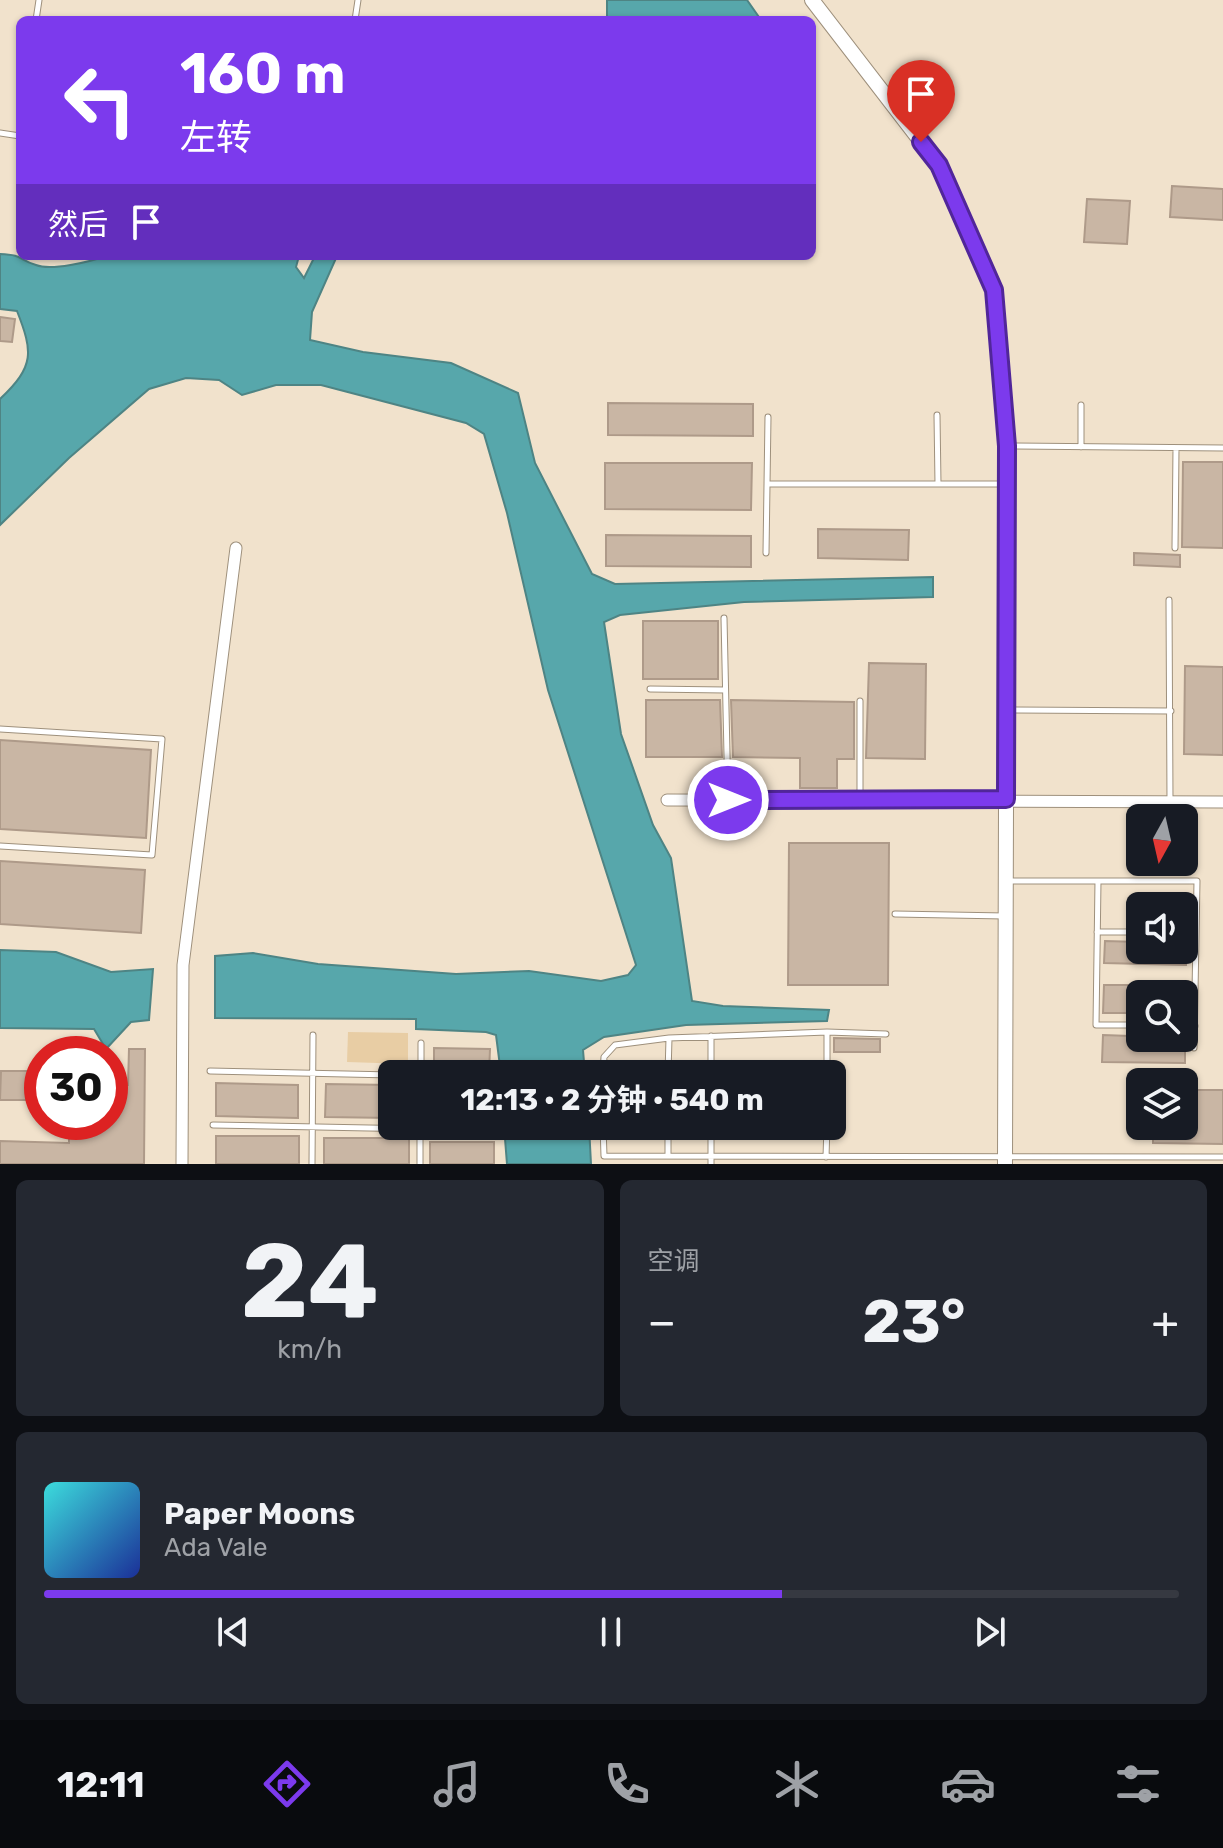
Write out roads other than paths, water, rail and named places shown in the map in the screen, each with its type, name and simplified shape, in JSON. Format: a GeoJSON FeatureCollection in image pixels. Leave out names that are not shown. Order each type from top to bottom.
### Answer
{"type":"FeatureCollection","features":[{"type":"Feature","properties":{"kind":"street"},"geometry":{"type":"LineString","coordinates":[[812,0],[939,165],[994,290],[1007,446],[1006,1160]]}},
{"type":"Feature","properties":{"kind":"street"},"geometry":{"type":"LineString","coordinates":[[182,1164],[183,965],[236,548]]}},
{"type":"Feature","properties":{"kind":"street"},"geometry":{"type":"LineString","coordinates":[[667,800],[1223,802]]}},
{"type":"Feature","properties":{"kind":"lane"},"geometry":{"type":"LineString","coordinates":[[1081,405],[1081,447]]}},
{"type":"Feature","properties":{"kind":"lane"},"geometry":{"type":"LineString","coordinates":[[937,415],[938,484]]}},
{"type":"Feature","properties":{"kind":"lane"},"geometry":{"type":"LineString","coordinates":[[766,553],[768,417]]}},
{"type":"Feature","properties":{"kind":"lane"},"geometry":{"type":"LineString","coordinates":[[1007,446],[1223,448]]}},
{"type":"Feature","properties":{"kind":"lane"},"geometry":{"type":"LineString","coordinates":[[1175,548],[1176,448]]}},
{"type":"Feature","properties":{"kind":"lane"},"geometry":{"type":"LineString","coordinates":[[767,484],[1007,484]]}},
{"type":"Feature","properties":{"kind":"lane"},"geometry":{"type":"LineString","coordinates":[[1169,600],[1170,801]]}},
{"type":"Feature","properties":{"kind":"lane"},"geometry":{"type":"LineString","coordinates":[[724,618],[728,800]]}},
{"type":"Feature","properties":{"kind":"lane"},"geometry":{"type":"LineString","coordinates":[[650,689],[725,690]]}},
{"type":"Feature","properties":{"kind":"lane"},"geometry":{"type":"LineString","coordinates":[[860,701],[860,800]]}},
{"type":"Feature","properties":{"kind":"lane"},"geometry":{"type":"LineString","coordinates":[[1007,710],[1171,711]]}},
{"type":"Feature","properties":{"kind":"lane"},"geometry":{"type":"LineString","coordinates":[[0,729],[162,739],[152,855],[0,846]]}},
{"type":"Feature","properties":{"kind":"lane"},"geometry":{"type":"LineString","coordinates":[[1006,881],[1197,881],[1197,892]]}},
{"type":"Feature","properties":{"kind":"lane"},"geometry":{"type":"LineString","coordinates":[[1098,881],[1096,1025],[1126,1025]]}},
{"type":"Feature","properties":{"kind":"lane"},"geometry":{"type":"LineString","coordinates":[[895,914],[1006,916]]}},
{"type":"Feature","properties":{"kind":"lane"},"geometry":{"type":"LineString","coordinates":[[1097,932],[1126,932]]}},
{"type":"Feature","properties":{"kind":"lane"},"geometry":{"type":"LineString","coordinates":[[604,1060],[615,1045],[669,1038],[827,1032],[886,1034]]}},
{"type":"Feature","properties":{"kind":"lane"},"geometry":{"type":"LineString","coordinates":[[827,1032],[827,1060]]}},
{"type":"Feature","properties":{"kind":"lane"},"geometry":{"type":"LineString","coordinates":[[312,1164],[313,1035]]}},
{"type":"Feature","properties":{"kind":"lane"},"geometry":{"type":"LineString","coordinates":[[711,1036],[711,1060]]}},
{"type":"Feature","properties":{"kind":"lane"},"geometry":{"type":"LineString","coordinates":[[668,1060],[669,1038]]}},
{"type":"Feature","properties":{"kind":"lane"},"geometry":{"type":"LineString","coordinates":[[421,1043],[421,1060]]}},
{"type":"Feature","properties":{"kind":"lane"},"geometry":{"type":"LineString","coordinates":[[210,1071],[378,1075]]}},
{"type":"Feature","properties":{"kind":"lane"},"geometry":{"type":"LineString","coordinates":[[213,1125],[378,1127]]}},
{"type":"Feature","properties":{"kind":"lane"},"geometry":{"type":"LineString","coordinates":[[420,1140],[420,1164]]}},
{"type":"Feature","properties":{"kind":"lane"},"geometry":{"type":"LineString","coordinates":[[604,1140],[604,1156],[1006,1160],[1223,1157]]}},
{"type":"Feature","properties":{"kind":"lane"},"geometry":{"type":"LineString","coordinates":[[668,1140],[668,1156]]}},
{"type":"Feature","properties":{"kind":"lane"},"geometry":{"type":"LineString","coordinates":[[711,1140],[711,1164]]}},
{"type":"Feature","properties":{"kind":"lane"},"geometry":{"type":"LineString","coordinates":[[826,1157],[827,1140]]}},
{"type":"Feature","properties":{"kind":"water"},"geometry":{"type":"Polygon","coordinates":[[[607,0],[747,0],[758,16],[607,16],[607,0]]]}},
{"type":"Feature","properties":{"kind":"water"},"geometry":{"type":"Polygon","coordinates":[[[0,254],[13,255],[16,260],[43,267],[91,260],[298,260],[296,267],[304,278],[313,260],[335,260],[312,312],[310,340],[363,352],[451,363],[518,393],[535,463],[592,574],[615,584],[933,577],[933,597],[744,602],[620,615],[604,622],[621,734],[653,825],[671,858],[692,1001],[723,1006],[829,1010],[827,1021],[686,1025],[604,1037],[583,1050],[584,1060],[499,1060],[496,1035],[416,1029],[416,1019],[215,1018],[215,956],[253,953],[318,964],[456,974],[529,971],[601,981],[628,975],[636,965],[548,690],[507,513],[484,434],[466,423],[321,385],[276,385],[242,395],[219,380],[186,378],[149,389],[69,458],[0,525],[0,399],[20,377],[28,358],[26,337],[17,311],[0,309],[0,254]]]}},
{"type":"Feature","properties":{"kind":"water"},"geometry":{"type":"Polygon","coordinates":[[[0,950],[56,952],[111,972],[153,969],[149,1020],[131,1022],[118,1036],[98,1036],[94,1029],[0,1028],[0,950]]]}},
{"type":"Feature","properties":{"kind":"water"},"geometry":{"type":"Polygon","coordinates":[[[505,1140],[590,1140],[591,1164],[507,1164],[505,1140]]]}}]}
